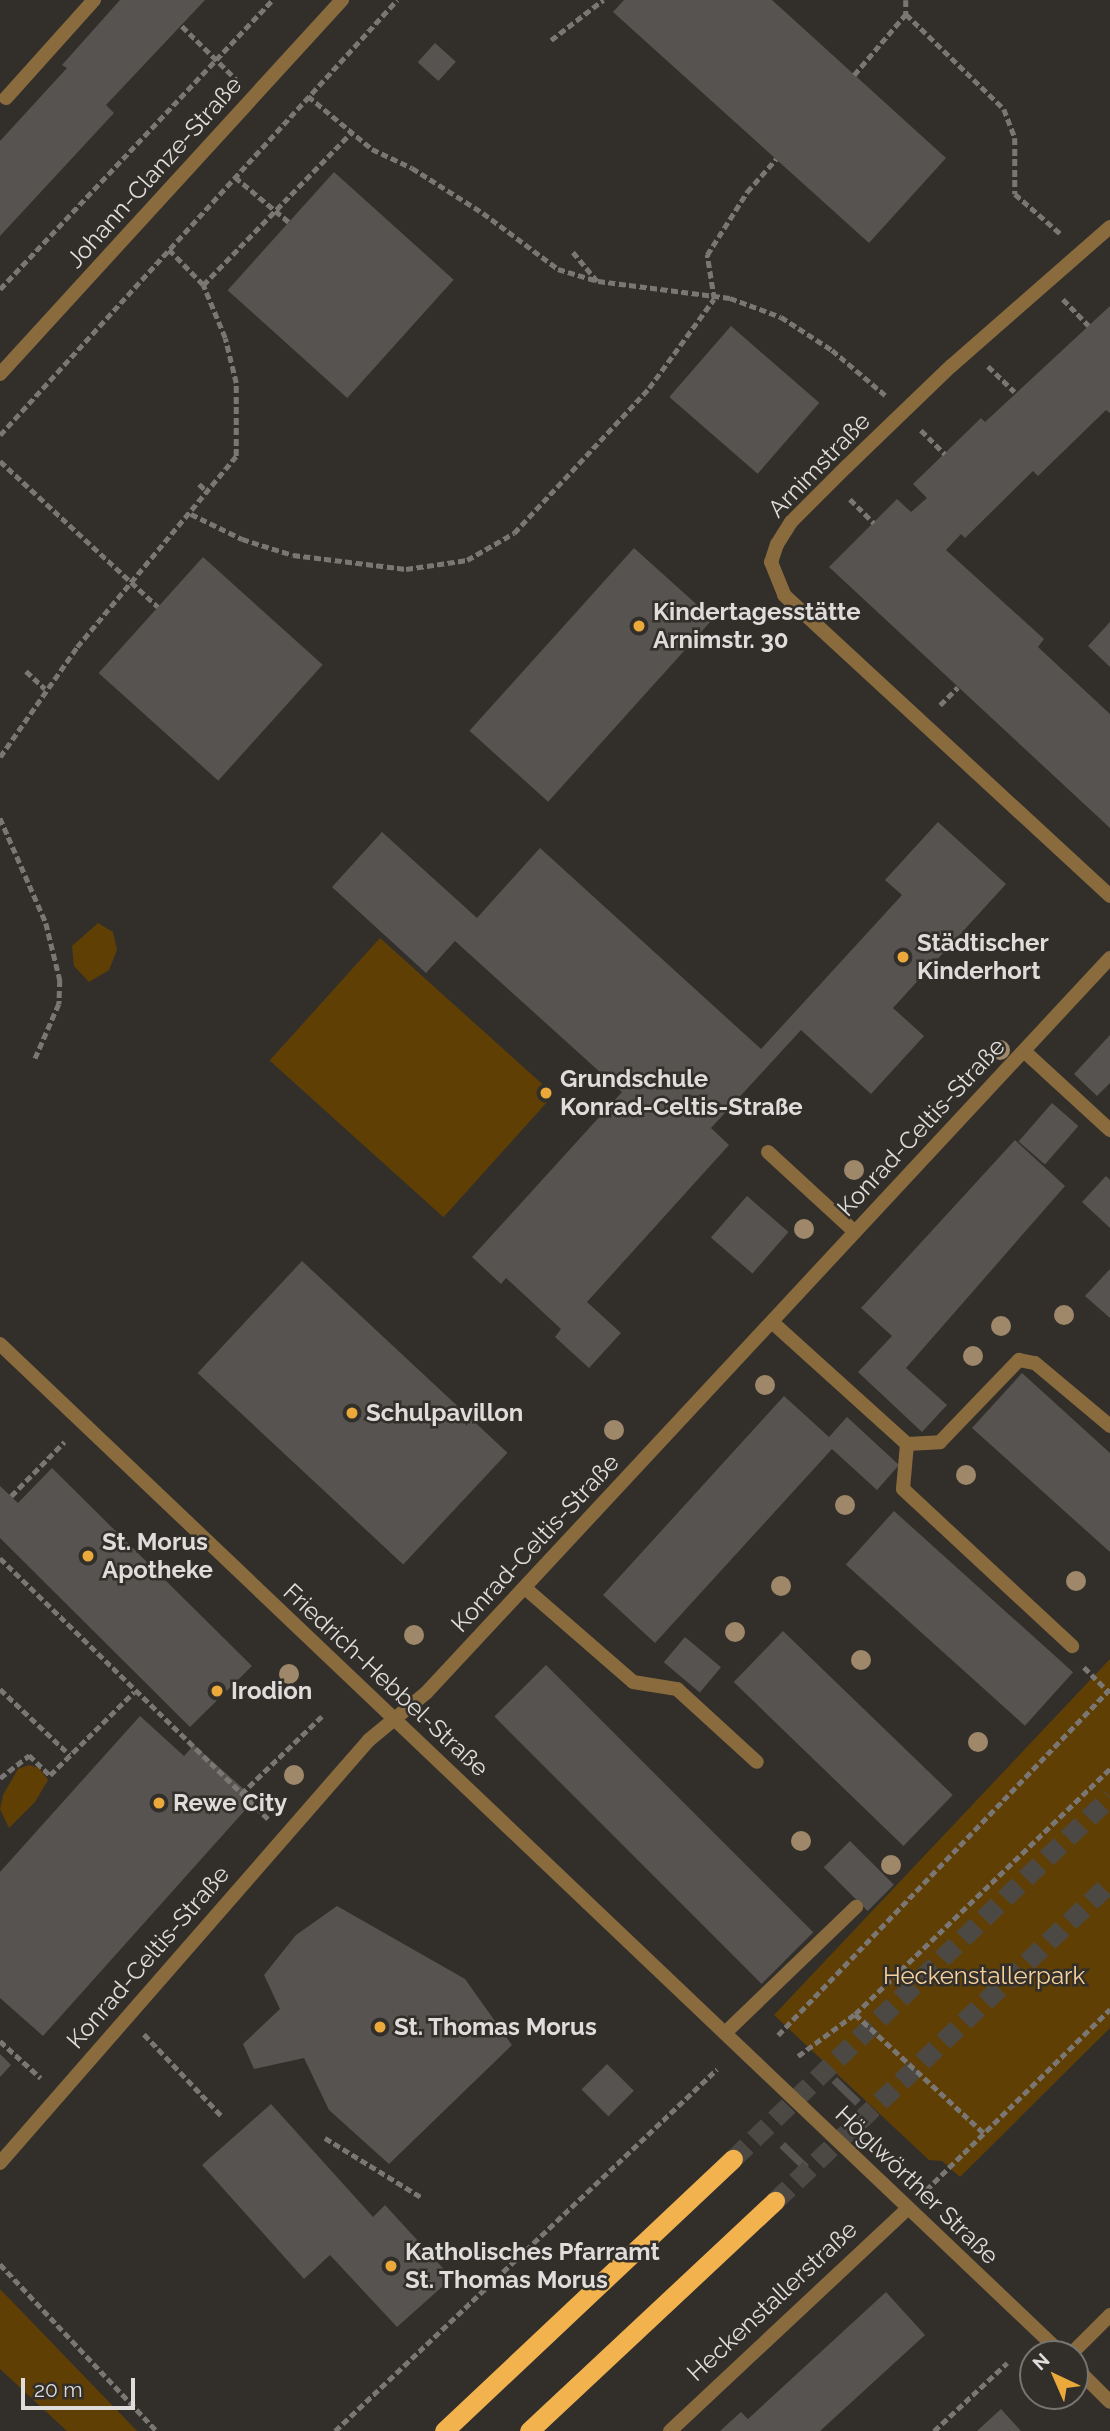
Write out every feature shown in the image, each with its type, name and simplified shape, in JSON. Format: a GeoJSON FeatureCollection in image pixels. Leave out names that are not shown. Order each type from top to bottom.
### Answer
{"type":"FeatureCollection","features":[{"type":"Feature","properties":{"kind":"highway"},"geometry":{"type":"LineString","coordinates":[[444,2431],[733,2159]]}},
{"type":"Feature","properties":{"kind":"highway"},"geometry":{"type":"LineString","coordinates":[[529,2431],[775,2200]]}},
{"type":"Feature","properties":{"kind":"street"},"geometry":{"type":"LineString","coordinates":[[6,97],[94,0]]}},
{"type":"Feature","properties":{"kind":"street","name":"Johann-Clanze-Straße"},"geometry":{"type":"LineString","coordinates":[[0,374],[342,0]]}},
{"type":"Feature","properties":{"kind":"street","name":"Arnimstraße"},"geometry":{"type":"LineString","coordinates":[[1110,227],[971,348],[904,411],[791,523],[776,544],[771,562],[773,577],[784,595],[1110,896]]}},
{"type":"Feature","properties":{"kind":"street","name":"Konrad-Celtis-Straße"},"geometry":{"type":"LineString","coordinates":[[0,2163],[284,1834],[369,1740],[396,1721],[524,1588],[1110,958]]}},
{"type":"Feature","properties":{"kind":"street"},"geometry":{"type":"LineString","coordinates":[[1024,1051],[1110,1130]]}},
{"type":"Feature","properties":{"kind":"street"},"geometry":{"type":"LineString","coordinates":[[768,1152],[855,1232]]}},
{"type":"Feature","properties":{"kind":"street"},"geometry":{"type":"LineString","coordinates":[[772,1322],[908,1444],[940,1442],[1019,1360],[1035,1363],[1110,1426]]}},
{"type":"Feature","properties":{"kind":"street","name":"Friedrich-Hebbel-Straße"},"geometry":{"type":"LineString","coordinates":[[0,1344],[740,2048]]}},
{"type":"Feature","properties":{"kind":"street"},"geometry":{"type":"LineString","coordinates":[[908,1444],[904,1489],[1072,1646]]}},
{"type":"Feature","properties":{"kind":"street"},"geometry":{"type":"LineString","coordinates":[[524,1588],[633,1682],[677,1689],[757,1762]]}},
{"type":"Feature","properties":{"kind":"street"},"geometry":{"type":"LineString","coordinates":[[725,2033],[856,1907]]}},
{"type":"Feature","properties":{"kind":"street","name":"Höglwörther Straße"},"geometry":{"type":"LineString","coordinates":[[740,2048],[1047,2340]]}},
{"type":"Feature","properties":{"kind":"street","name":"Heckenstallerstraße"},"geometry":{"type":"LineString","coordinates":[[670,2431],[908,2208]]}},
{"type":"Feature","properties":{"kind":"street"},"geometry":{"type":"LineString","coordinates":[[1085,2340],[1110,2315]]}},
{"type":"Feature","properties":{"kind":"street"},"geometry":{"type":"LineString","coordinates":[[1089,2381],[1110,2402]]}},
{"type":"Feature","properties":{"kind":"path"},"geometry":{"type":"LineString","coordinates":[[0,289],[272,0]]}},
{"type":"Feature","properties":{"kind":"path"},"geometry":{"type":"LineString","coordinates":[[0,435],[397,0]]}},
{"type":"Feature","properties":{"kind":"path"},"geometry":{"type":"LineString","coordinates":[[551,40],[603,0]]}},
{"type":"Feature","properties":{"kind":"path"},"geometry":{"type":"LineString","coordinates":[[854,75],[906,14],[906,0]]}},
{"type":"Feature","properties":{"kind":"path"},"geometry":{"type":"LineString","coordinates":[[906,14],[1004,109],[1015,138],[1015,194],[1080,254]]}},
{"type":"Feature","properties":{"kind":"path"},"geometry":{"type":"LineString","coordinates":[[182,26],[255,96]]}},
{"type":"Feature","properties":{"kind":"path"},"geometry":{"type":"LineString","coordinates":[[308,96],[372,149],[412,168],[483,213],[535,256],[598,281],[714,299],[730,298],[781,317],[832,350],[904,411]]}},
{"type":"Feature","properties":{"kind":"path"},"geometry":{"type":"LineString","coordinates":[[203,285],[278,213],[352,132]]}},
{"type":"Feature","properties":{"kind":"path"},"geometry":{"type":"LineString","coordinates":[[191,514],[242,539],[344,565],[406,569],[467,560],[514,533],[574,474],[649,388],[714,299],[707,255],[747,192],[776,159]]}},
{"type":"Feature","properties":{"kind":"path"},"geometry":{"type":"LineString","coordinates":[[235,177],[289,222]]}},
{"type":"Feature","properties":{"kind":"path"},"geometry":{"type":"LineString","coordinates":[[0,757],[45,689],[131,582],[209,493],[236,456],[239,440],[236,383],[225,338],[203,285],[169,250]]}},
{"type":"Feature","properties":{"kind":"path"},"geometry":{"type":"LineString","coordinates":[[573,252],[598,281]]}},
{"type":"Feature","properties":{"kind":"path"},"geometry":{"type":"LineString","coordinates":[[1047,283],[1089,326]]}},
{"type":"Feature","properties":{"kind":"path"},"geometry":{"type":"LineString","coordinates":[[971,348],[1015,392]]}},
{"type":"Feature","properties":{"kind":"path"},"geometry":{"type":"LineString","coordinates":[[0,461],[158,607]]}},
{"type":"Feature","properties":{"kind":"path"},"geometry":{"type":"LineString","coordinates":[[199,484],[209,493]]}},
{"type":"Feature","properties":{"kind":"path"},"geometry":{"type":"LineString","coordinates":[[861,510],[874,523]]}},
{"type":"Feature","properties":{"kind":"path"},"geometry":{"type":"LineString","coordinates":[[26,671],[45,689]]}},
{"type":"Feature","properties":{"kind":"path"},"geometry":{"type":"LineString","coordinates":[[0,818],[46,923],[60,980],[59,1004],[35,1059]]}},
{"type":"Feature","properties":{"kind":"path"},"geometry":{"type":"LineString","coordinates":[[11,1496],[82,1423]]}},
{"type":"Feature","properties":{"kind":"path"},"geometry":{"type":"LineString","coordinates":[[0,1558],[134,1692],[284,1834]]}},
{"type":"Feature","properties":{"kind":"path"},"geometry":{"type":"LineString","coordinates":[[0,1689],[70,1755]]}},
{"type":"Feature","properties":{"kind":"path"},"geometry":{"type":"LineString","coordinates":[[778,2035],[1110,1689]]}},
{"type":"Feature","properties":{"kind":"path"},"geometry":{"type":"LineString","coordinates":[[0,1778],[29,1755],[50,1774],[134,1692]]}},
{"type":"Feature","properties":{"kind":"path"},"geometry":{"type":"LineString","coordinates":[[241,1794],[322,1716]]}},
{"type":"Feature","properties":{"kind":"path"},"geometry":{"type":"LineString","coordinates":[[798,2056],[855,2014],[1110,1769]]}},
{"type":"Feature","properties":{"kind":"path"},"geometry":{"type":"LineString","coordinates":[[933,2183],[1110,2009]]}},
{"type":"Feature","properties":{"kind":"path"},"geometry":{"type":"LineString","coordinates":[[855,2014],[984,2133]]}},
{"type":"Feature","properties":{"kind":"path"},"geometry":{"type":"LineString","coordinates":[[127,2017],[220,2115]]}},
{"type":"Feature","properties":{"kind":"path"},"geometry":{"type":"LineString","coordinates":[[0,2041],[59,2095]]}},
{"type":"Feature","properties":{"kind":"path"},"geometry":{"type":"LineString","coordinates":[[335,2431],[717,2069]]}},
{"type":"Feature","properties":{"kind":"path"},"geometry":{"type":"LineString","coordinates":[[325,2138],[421,2197]]}},
{"type":"Feature","properties":{"kind":"path"},"geometry":{"type":"LineString","coordinates":[[0,2264],[158,2431]]}},
{"type":"Feature","properties":{"kind":"path"},"geometry":{"type":"LineString","coordinates":[[934,2431],[1007,2363]]}},
{"type":"Feature","properties":{"kind":"green space"},"geometry":{"type":"Polygon","coordinates":[[[98,923],[113,932],[117,950],[109,970],[89,982],[74,966],[72,946],[98,923]]]}},
{"type":"Feature","properties":{"kind":"green space"},"geometry":{"type":"Polygon","coordinates":[[[380,938],[554,1095],[443,1217],[270,1061],[380,938]]]}},
{"type":"Feature","properties":{"kind":"green space","name":"Heckenstallerpark"},"geometry":{"type":"Polygon","coordinates":[[[1110,1659],[1110,2028],[960,2177],[942,2161],[929,2160],[774,2015],[1110,1659]]]}},
{"type":"Feature","properties":{"kind":"green space"},"geometry":{"type":"Polygon","coordinates":[[[29,1765],[39,1768],[48,1780],[35,1802],[9,1828],[0,1809],[3,1795],[18,1769],[29,1765]]]}},
{"type":"Feature","properties":{"kind":"green space"},"geometry":{"type":"Polygon","coordinates":[[[0,2289],[137,2431],[67,2431],[0,2369],[0,2289]]]}},
{"type":"Feature","properties":{"kind":"building"},"geometry":{"type":"Polygon","coordinates":[[[120,0],[205,0],[106,105],[114,113],[0,236],[0,141],[67,68],[62,65],[120,0]]]}},
{"type":"Feature","properties":{"kind":"building"},"geometry":{"type":"Polygon","coordinates":[[[624,0],[772,0],[946,158],[869,243],[613,12],[624,0]]]}},
{"type":"Feature","properties":{"kind":"building"},"geometry":{"type":"Polygon","coordinates":[[[435,43],[456,62],[438,81],[418,62],[435,43]]]}},
{"type":"Feature","properties":{"kind":"building"},"geometry":{"type":"Polygon","coordinates":[[[334,172],[454,280],[347,398],[228,290],[334,172]]]}},
{"type":"Feature","properties":{"kind":"building"},"geometry":{"type":"Polygon","coordinates":[[[1110,306],[1110,413],[1106,410],[1038,476],[1033,471],[965,538],[961,534],[946,550],[1044,639],[1038,647],[1110,714],[1110,828],[829,567],[897,499],[911,512],[927,498],[913,484],[981,418],[985,422],[1110,306]]]}},
{"type":"Feature","properties":{"kind":"building"},"geometry":{"type":"Polygon","coordinates":[[[731,326],[819,403],[758,474],[669,397],[731,326]]]}},
{"type":"Feature","properties":{"kind":"building"},"geometry":{"type":"Polygon","coordinates":[[[634,548],[713,619],[548,802],[469,731],[634,548]]]}},
{"type":"Feature","properties":{"kind":"building"},"geometry":{"type":"Polygon","coordinates":[[[203,557],[323,665],[218,781],[99,673],[203,557]]]}},
{"type":"Feature","properties":{"kind":"building"},"geometry":{"type":"Polygon","coordinates":[[[1110,622],[1110,667],[1088,646],[1110,622]]]}},
{"type":"Feature","properties":{"kind":"building"},"geometry":{"type":"Polygon","coordinates":[[[938,822],[1006,884],[893,1008],[924,1036],[871,1094],[801,1030],[711,1128],[729,1145],[587,1302],[621,1333],[589,1368],[555,1337],[561,1329],[506,1278],[501,1284],[472,1257],[622,1092],[455,941],[426,973],[332,887],[382,832],[477,918],[540,848],[761,1049],[902,895],[885,880],[938,822]]]}},
{"type":"Feature","properties":{"kind":"building"},"geometry":{"type":"Polygon","coordinates":[[[1110,1035],[1110,1083],[1097,1096],[1074,1074],[1110,1035]]]}},
{"type":"Feature","properties":{"kind":"building"},"geometry":{"type":"Polygon","coordinates":[[[1052,1103],[1078,1126],[1045,1164],[1019,1141],[1052,1103]]]}},
{"type":"Feature","properties":{"kind":"building"},"geometry":{"type":"Polygon","coordinates":[[[1015,1140],[1065,1186],[906,1368],[947,1405],[922,1432],[858,1372],[892,1336],[861,1308],[1015,1140]]]}},
{"type":"Feature","properties":{"kind":"building"},"geometry":{"type":"Polygon","coordinates":[[[1106,1176],[1110,1180],[1110,1228],[1082,1202],[1106,1176]]]}},
{"type":"Feature","properties":{"kind":"building"},"geometry":{"type":"Polygon","coordinates":[[[747,1196],[789,1232],[752,1274],[711,1238],[747,1196]]]}},
{"type":"Feature","properties":{"kind":"building","name":"Schulpavillon"},"geometry":{"type":"Polygon","coordinates":[[[302,1261],[508,1453],[403,1565],[198,1373],[302,1261]]]}},
{"type":"Feature","properties":{"kind":"building"},"geometry":{"type":"Polygon","coordinates":[[[1110,1269],[1110,1318],[1085,1296],[1110,1269]]]}},
{"type":"Feature","properties":{"kind":"building"},"geometry":{"type":"Polygon","coordinates":[[[1022,1373],[1110,1453],[1110,1552],[972,1428],[1022,1373]]]}},
{"type":"Feature","properties":{"kind":"building"},"geometry":{"type":"Polygon","coordinates":[[[784,1396],[829,1437],[847,1417],[899,1465],[877,1490],[832,1449],[655,1643],[603,1595],[784,1396]]]}},
{"type":"Feature","properties":{"kind":"building"},"geometry":{"type":"Polygon","coordinates":[[[52,1468],[252,1666],[190,1727],[0,1538],[0,1486],[18,1503],[52,1468]]]}},
{"type":"Feature","properties":{"kind":"building"},"geometry":{"type":"Polygon","coordinates":[[[894,1511],[1073,1672],[1025,1726],[846,1565],[894,1511]]]}},
{"type":"Feature","properties":{"kind":"building"},"geometry":{"type":"Polygon","coordinates":[[[783,1631],[953,1795],[903,1846],[734,1682],[783,1631]]]}},
{"type":"Feature","properties":{"kind":"building"},"geometry":{"type":"Polygon","coordinates":[[[685,1637],[721,1667],[700,1692],[664,1662],[685,1637]]]}},
{"type":"Feature","properties":{"kind":"building"},"geometry":{"type":"Polygon","coordinates":[[[546,1665],[813,1932],[762,1984],[494,1717],[546,1665]]]}},
{"type":"Feature","properties":{"kind":"building"},"geometry":{"type":"Polygon","coordinates":[[[140,1716],[184,1756],[194,1745],[255,1799],[43,2036],[0,1998],[0,1872],[140,1716]]]}},
{"type":"Feature","properties":{"kind":"building"},"geometry":{"type":"Polygon","coordinates":[[[850,1841],[894,1885],[868,1911],[824,1867],[850,1841]]]}},
{"type":"Feature","properties":{"kind":"building","name":"St. Thomas Morus"},"geometry":{"type":"Polygon","coordinates":[[[337,1906],[465,1979],[512,2045],[389,2164],[329,2110],[304,2058],[254,2069],[243,2044],[280,2009],[264,1975],[296,1935],[337,1906]]]}},
{"type":"Feature","properties":{"kind":"building"},"geometry":{"type":"Polygon","coordinates":[[[0,2054],[11,2065],[0,2077],[0,2054]]]}},
{"type":"Feature","properties":{"kind":"building"},"geometry":{"type":"Polygon","coordinates":[[[607,2064],[634,2091],[608,2116],[582,2089],[607,2064]]]}},
{"type":"Feature","properties":{"kind":"building"},"geometry":{"type":"Polygon","coordinates":[[[837,2077],[861,2100],[855,2106],[831,2083],[837,2077]]]}},
{"type":"Feature","properties":{"kind":"building"},"geometry":{"type":"Polygon","coordinates":[[[271,2104],[373,2217],[385,2205],[452,2278],[397,2327],[330,2255],[304,2279],[202,2165],[271,2104]]]}},
{"type":"Feature","properties":{"kind":"building"},"geometry":{"type":"Polygon","coordinates":[[[785,2142],[809,2165],[803,2171],[779,2148],[785,2142]]]}},
{"type":"Feature","properties":{"kind":"building"},"geometry":{"type":"Polygon","coordinates":[[[886,2292],[925,2335],[820,2431],[720,2431],[741,2412],[748,2419],[886,2292]]]}},
{"type":"Feature","properties":{"kind":"building"},"geometry":{"type":"Polygon","coordinates":[[[1001,2409],[1021,2431],[977,2431],[1001,2409]]]}},
{"type":"Feature","properties":{"kind":"tunnel"},"geometry":{"type":"LineString","coordinates":[[733,2159],[1110,1797]]}},
{"type":"Feature","properties":{"kind":"tunnel"},"geometry":{"type":"LineString","coordinates":[[775,2201],[1110,1883]]}},
{"type":"Feature","properties":{"kind":"place","name":"Kindertagesstätte Arnimstr. 30"},"geometry":{"type":"Point","coordinates":[639,626]}},
{"type":"Feature","properties":{"kind":"place","name":"Städtischer Kinderhort"},"geometry":{"type":"Point","coordinates":[903,957]}},
{"type":"Feature","properties":{"kind":"place","name":"Grundschule Konrad-Celtis-Straße"},"geometry":{"type":"Point","coordinates":[546,1093]}},
{"type":"Feature","properties":{"kind":"place","name":"Schulpavillon"},"geometry":{"type":"Point","coordinates":[352,1413]}},
{"type":"Feature","properties":{"kind":"place","name":"St. Morus Apotheke"},"geometry":{"type":"Point","coordinates":[88,1556]}},
{"type":"Feature","properties":{"kind":"place","name":"Irodion"},"geometry":{"type":"Point","coordinates":[217,1691]}},
{"type":"Feature","properties":{"kind":"place","name":"Rewe City"},"geometry":{"type":"Point","coordinates":[159,1803]}},
{"type":"Feature","properties":{"kind":"place","name":"St. Thomas Morus"},"geometry":{"type":"Point","coordinates":[380,2027]}},
{"type":"Feature","properties":{"kind":"place","name":"Katholisches Pfarramt St. Thomas Morus"},"geometry":{"type":"Point","coordinates":[391,2266]}}]}
